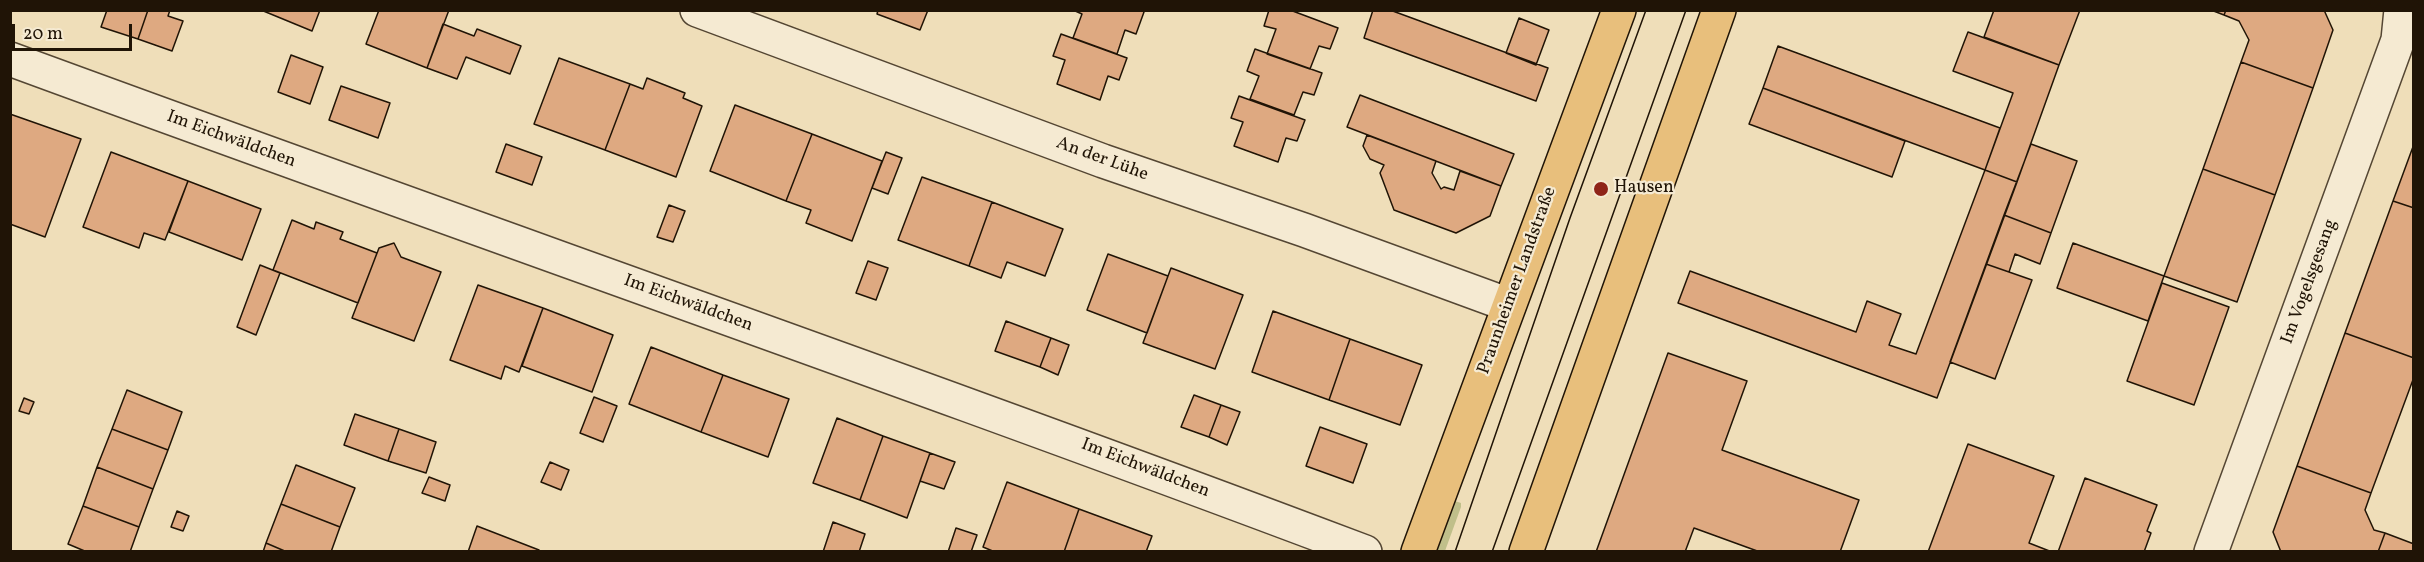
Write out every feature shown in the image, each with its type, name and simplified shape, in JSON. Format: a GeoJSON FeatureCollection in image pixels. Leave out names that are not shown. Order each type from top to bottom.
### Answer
{"type":"FeatureCollection","features":[{"type":"Feature","properties":{"kind":"main road","name":"Praunheimer Landstraße"},"geometry":{"type":"LineString","coordinates":[[1418,552],[1619,10]]}},
{"type":"Feature","properties":{"kind":"main road"},"geometry":{"type":"LineString","coordinates":[[1526,552],[1719,10]]}},
{"type":"Feature","properties":{"kind":"street","name":"An der Lühe"},"geometry":{"type":"LineString","coordinates":[[697,10],[1103,161],[1305,230],[1509,305]]}},
{"type":"Feature","properties":{"kind":"street","name":"Im Vogelsgesang"},"geometry":{"type":"LineString","coordinates":[[2211,552],[2398,40],[2401,10]]}},
{"type":"Feature","properties":{"kind":"street","name":"Im Eichwäldchen"},"geometry":{"type":"LineString","coordinates":[[10,59],[1080,444],[1365,552]]}},
{"type":"Feature","properties":{"kind":"shaded area"},"geometry":{"type":"Polygon","coordinates":[[[1455,501],[1461,503],[1461,507],[1445,551],[1433,552],[1455,501]]]}},
{"type":"Feature","properties":{"kind":"building"},"geometry":{"type":"Polygon","coordinates":[[[107,10],[148,10],[138,39],[101,27],[107,10]]]}},
{"type":"Feature","properties":{"kind":"building"},"geometry":{"type":"Polygon","coordinates":[[[148,10],[170,10],[168,16],[183,21],[172,51],[138,39],[148,10]]]}},
{"type":"Feature","properties":{"kind":"building"},"geometry":{"type":"Polygon","coordinates":[[[261,10],[320,10],[312,31],[261,10]]]}},
{"type":"Feature","properties":{"kind":"building"},"geometry":{"type":"Polygon","coordinates":[[[379,10],[449,10],[427,68],[366,44],[379,10]]]}},
{"type":"Feature","properties":{"kind":"building"},"geometry":{"type":"Polygon","coordinates":[[[878,10],[928,10],[920,30],[877,14],[878,10]]]}},
{"type":"Feature","properties":{"kind":"building"},"geometry":{"type":"Polygon","coordinates":[[[1073,10],[1141,10],[1144,12],[1136,34],[1125,30],[1117,54],[1073,38],[1082,14],[1073,10]]]}},
{"type":"Feature","properties":{"kind":"building"},"geometry":{"type":"Polygon","coordinates":[[[1269,10],[1290,10],[1338,28],[1330,49],[1319,46],[1310,69],[1267,54],[1276,29],[1264,26],[1269,10]]]}},
{"type":"Feature","properties":{"kind":"building"},"geometry":{"type":"Polygon","coordinates":[[[1373,10],[1390,10],[1548,68],[1536,101],[1364,38],[1373,10]]]}},
{"type":"Feature","properties":{"kind":"building"},"geometry":{"type":"Polygon","coordinates":[[[1994,10],[2080,10],[2059,65],[1984,37],[1994,10]]]}},
{"type":"Feature","properties":{"kind":"building"},"geometry":{"type":"Polygon","coordinates":[[[2211,10],[2226,10],[2224,15],[2211,10]]]}},
{"type":"Feature","properties":{"kind":"building"},"geometry":{"type":"Polygon","coordinates":[[[2226,10],[2324,10],[2333,30],[2313,88],[2241,62],[2249,40],[2239,21],[2224,15],[2226,10]]]}},
{"type":"Feature","properties":{"kind":"building"},"geometry":{"type":"Polygon","coordinates":[[[1519,18],[1549,30],[1536,65],[1506,53],[1519,18]]]}},
{"type":"Feature","properties":{"kind":"building"},"geometry":{"type":"Polygon","coordinates":[[[443,24],[474,36],[477,29],[521,46],[510,74],[466,57],[457,79],[427,68],[443,24]]]}},
{"type":"Feature","properties":{"kind":"building"},"geometry":{"type":"Polygon","coordinates":[[[1968,32],[2059,65],[2017,182],[1985,170],[2013,93],[1953,71],[1968,32]]]}},
{"type":"Feature","properties":{"kind":"building"},"geometry":{"type":"Polygon","coordinates":[[[1061,34],[1127,58],[1119,80],[1108,76],[1100,100],[1057,84],[1065,60],[1053,56],[1061,34]]]}},
{"type":"Feature","properties":{"kind":"building"},"geometry":{"type":"Polygon","coordinates":[[[1778,46],[2000,128],[1985,170],[1763,88],[1778,46]]]}},
{"type":"Feature","properties":{"kind":"building"},"geometry":{"type":"Polygon","coordinates":[[[1255,49],[1322,73],[1314,95],[1303,92],[1294,115],[1250,99],[1259,76],[1247,71],[1255,49]]]}},
{"type":"Feature","properties":{"kind":"building"},"geometry":{"type":"Polygon","coordinates":[[[291,55],[323,67],[310,104],[278,92],[291,55]]]}},
{"type":"Feature","properties":{"kind":"building"},"geometry":{"type":"Polygon","coordinates":[[[559,58],[630,84],[605,150],[534,124],[559,58]]]}},
{"type":"Feature","properties":{"kind":"building"},"geometry":{"type":"Polygon","coordinates":[[[2241,62],[2313,88],[2275,195],[2203,169],[2241,62]]]}},
{"type":"Feature","properties":{"kind":"building"},"geometry":{"type":"Polygon","coordinates":[[[647,78],[685,93],[683,98],[702,106],[676,177],[605,150],[630,84],[643,89],[647,78]]]}},
{"type":"Feature","properties":{"kind":"building"},"geometry":{"type":"Polygon","coordinates":[[[341,86],[390,103],[378,138],[329,120],[341,86]]]}},
{"type":"Feature","properties":{"kind":"building"},"geometry":{"type":"Polygon","coordinates":[[[1763,88],[1905,141],[1892,177],[1749,124],[1763,88]]]}},
{"type":"Feature","properties":{"kind":"building"},"geometry":{"type":"Polygon","coordinates":[[[1360,95],[1514,154],[1501,186],[1347,127],[1360,95]]]}},
{"type":"Feature","properties":{"kind":"building"},"geometry":{"type":"Polygon","coordinates":[[[1239,96],[1305,120],[1297,141],[1286,138],[1278,162],[1234,146],[1243,122],[1231,118],[1239,96]]]}},
{"type":"Feature","properties":{"kind":"building"},"geometry":{"type":"Polygon","coordinates":[[[735,105],[812,134],[786,201],[710,171],[735,105]]]}},
{"type":"Feature","properties":{"kind":"building"},"geometry":{"type":"Polygon","coordinates":[[[10,114],[81,139],[45,237],[10,224],[10,114]]]}},
{"type":"Feature","properties":{"kind":"building"},"geometry":{"type":"Polygon","coordinates":[[[812,134],[882,161],[852,241],[806,223],[811,210],[786,201],[812,134]]]}},
{"type":"Feature","properties":{"kind":"building"},"geometry":{"type":"Polygon","coordinates":[[[1367,135],[1436,161],[1432,173],[1441,189],[1444,187],[1454,190],[1460,171],[1501,186],[1490,216],[1456,233],[1394,210],[1380,173],[1384,165],[1370,159],[1363,146],[1367,135]]]}},
{"type":"Feature","properties":{"kind":"building"},"geometry":{"type":"Polygon","coordinates":[[[506,144],[542,157],[532,185],[496,172],[506,144]]]}},
{"type":"Feature","properties":{"kind":"building"},"geometry":{"type":"Polygon","coordinates":[[[2031,144],[2077,161],[2051,233],[2004,215],[2031,144]]]}},
{"type":"Feature","properties":{"kind":"building"},"geometry":{"type":"Polygon","coordinates":[[[2414,144],[2414,208],[2393,201],[2414,144]]]}},
{"type":"Feature","properties":{"kind":"building"},"geometry":{"type":"Polygon","coordinates":[[[111,152],[188,181],[165,240],[144,233],[139,248],[83,227],[111,152]]]}},
{"type":"Feature","properties":{"kind":"building"},"geometry":{"type":"Polygon","coordinates":[[[886,152],[902,158],[888,194],[872,188],[886,152]]]}},
{"type":"Feature","properties":{"kind":"building"},"geometry":{"type":"Polygon","coordinates":[[[2203,169],[2275,195],[2237,302],[2164,276],[2203,169]]]}},
{"type":"Feature","properties":{"kind":"building"},"geometry":{"type":"Polygon","coordinates":[[[1985,170],[2017,182],[1937,398],[1678,303],[1690,271],[1856,332],[1867,301],[1901,314],[1889,345],[1916,354],[1985,170]]]}},
{"type":"Feature","properties":{"kind":"building"},"geometry":{"type":"Polygon","coordinates":[[[922,177],[992,202],[969,266],[898,240],[922,177]]]}},
{"type":"Feature","properties":{"kind":"building"},"geometry":{"type":"Polygon","coordinates":[[[188,181],[261,209],[242,260],[169,232],[188,181]]]}},
{"type":"Feature","properties":{"kind":"building"},"geometry":{"type":"Polygon","coordinates":[[[2393,201],[2414,208],[2414,358],[2345,333],[2393,201]]]}},
{"type":"Feature","properties":{"kind":"building"},"geometry":{"type":"Polygon","coordinates":[[[992,202],[1063,229],[1045,276],[1007,262],[1001,278],[969,266],[992,202]]]}},
{"type":"Feature","properties":{"kind":"building"},"geometry":{"type":"Polygon","coordinates":[[[669,205],[685,211],[673,242],[657,237],[669,205]]]}},
{"type":"Feature","properties":{"kind":"building"},"geometry":{"type":"Polygon","coordinates":[[[2004,215],[2051,233],[2040,264],[2015,254],[2009,272],[1986,264],[2004,215]]]}},
{"type":"Feature","properties":{"kind":"building"},"geometry":{"type":"Polygon","coordinates":[[[292,220],[314,229],[316,222],[343,232],[340,239],[377,253],[358,303],[273,270],[292,220]]]}},
{"type":"Feature","properties":{"kind":"building"},"geometry":{"type":"Polygon","coordinates":[[[394,243],[401,257],[441,272],[414,341],[352,318],[379,248],[394,243]]]}},
{"type":"Feature","properties":{"kind":"building"},"geometry":{"type":"Polygon","coordinates":[[[2073,243],[2164,276],[2148,321],[2057,288],[2073,243]]]}},
{"type":"Feature","properties":{"kind":"building"},"geometry":{"type":"Polygon","coordinates":[[[1108,254],[1168,276],[1147,333],[1087,310],[1108,254]]]}},
{"type":"Feature","properties":{"kind":"building"},"geometry":{"type":"Polygon","coordinates":[[[868,261],[888,268],[876,300],[856,293],[868,261]]]}},
{"type":"Feature","properties":{"kind":"building"},"geometry":{"type":"Polygon","coordinates":[[[1986,264],[2032,280],[1995,379],[1950,362],[1986,264]]]}},
{"type":"Feature","properties":{"kind":"building"},"geometry":{"type":"Polygon","coordinates":[[[260,265],[280,273],[256,335],[237,327],[260,265]]]}},
{"type":"Feature","properties":{"kind":"building"},"geometry":{"type":"Polygon","coordinates":[[[1171,268],[1243,295],[1215,369],[1143,343],[1171,268]]]}},
{"type":"Feature","properties":{"kind":"building"},"geometry":{"type":"Polygon","coordinates":[[[2162,283],[2229,307],[2194,405],[2127,381],[2162,283]]]}},
{"type":"Feature","properties":{"kind":"building"},"geometry":{"type":"Polygon","coordinates":[[[478,285],[543,308],[519,372],[505,366],[501,379],[450,360],[478,285]]]}},
{"type":"Feature","properties":{"kind":"building"},"geometry":{"type":"Polygon","coordinates":[[[543,308],[613,335],[592,392],[522,366],[543,308]]]}},
{"type":"Feature","properties":{"kind":"building"},"geometry":{"type":"Polygon","coordinates":[[[1273,311],[1350,339],[1329,400],[1252,372],[1273,311]]]}},
{"type":"Feature","properties":{"kind":"building"},"geometry":{"type":"Polygon","coordinates":[[[1006,321],[1051,338],[1040,367],[995,351],[1006,321]]]}},
{"type":"Feature","properties":{"kind":"building"},"geometry":{"type":"Polygon","coordinates":[[[2345,333],[2414,358],[2414,377],[2371,493],[2297,466],[2345,333]]]}},
{"type":"Feature","properties":{"kind":"building"},"geometry":{"type":"Polygon","coordinates":[[[1051,338],[1069,345],[1058,375],[1040,367],[1051,338]]]}},
{"type":"Feature","properties":{"kind":"building"},"geometry":{"type":"Polygon","coordinates":[[[1350,339],[1422,365],[1400,425],[1329,400],[1350,339]]]}},
{"type":"Feature","properties":{"kind":"building"},"geometry":{"type":"Polygon","coordinates":[[[651,347],[723,375],[701,432],[629,404],[651,347]]]}},
{"type":"Feature","properties":{"kind":"building"},"geometry":{"type":"Polygon","coordinates":[[[1668,353],[1747,381],[1722,450],[1859,500],[1840,552],[1760,552],[1694,528],[1685,552],[1596,552],[1668,353]]]}},
{"type":"Feature","properties":{"kind":"building"},"geometry":{"type":"Polygon","coordinates":[[[723,375],[789,399],[768,457],[701,432],[723,375]]]}},
{"type":"Feature","properties":{"kind":"building"},"geometry":{"type":"Polygon","coordinates":[[[127,390],[182,412],[168,450],[112,429],[127,390]]]}},
{"type":"Feature","properties":{"kind":"building"},"geometry":{"type":"Polygon","coordinates":[[[1194,395],[1221,405],[1209,437],[1181,427],[1194,395]]]}},
{"type":"Feature","properties":{"kind":"building"},"geometry":{"type":"Polygon","coordinates":[[[594,397],[617,406],[603,442],[580,433],[594,397]]]}},
{"type":"Feature","properties":{"kind":"building"},"geometry":{"type":"Polygon","coordinates":[[[24,398],[34,402],[29,414],[19,411],[24,398]]]}},
{"type":"Feature","properties":{"kind":"building"},"geometry":{"type":"Polygon","coordinates":[[[1221,405],[1240,412],[1227,445],[1209,437],[1221,405]]]}},
{"type":"Feature","properties":{"kind":"building"},"geometry":{"type":"Polygon","coordinates":[[[355,414],[399,429],[388,461],[344,445],[355,414]]]}},
{"type":"Feature","properties":{"kind":"building"},"geometry":{"type":"Polygon","coordinates":[[[837,418],[883,436],[860,500],[813,483],[837,418]]]}},
{"type":"Feature","properties":{"kind":"building"},"geometry":{"type":"Polygon","coordinates":[[[1320,427],[1367,444],[1353,483],[1306,466],[1320,427]]]}},
{"type":"Feature","properties":{"kind":"building"},"geometry":{"type":"Polygon","coordinates":[[[112,429],[168,450],[153,489],[97,467],[112,429]]]}},
{"type":"Feature","properties":{"kind":"building"},"geometry":{"type":"Polygon","coordinates":[[[399,429],[436,442],[426,473],[388,461],[399,429]]]}},
{"type":"Feature","properties":{"kind":"building"},"geometry":{"type":"Polygon","coordinates":[[[883,436],[930,453],[907,518],[860,500],[883,436]]]}},
{"type":"Feature","properties":{"kind":"building"},"geometry":{"type":"Polygon","coordinates":[[[1968,444],[2054,476],[2029,543],[2052,552],[1928,552],[1968,444]]]}},
{"type":"Feature","properties":{"kind":"building"},"geometry":{"type":"Polygon","coordinates":[[[930,453],[955,462],[944,489],[920,481],[930,453]]]}},
{"type":"Feature","properties":{"kind":"building"},"geometry":{"type":"Polygon","coordinates":[[[550,462],[569,470],[561,490],[541,482],[550,462]]]}},
{"type":"Feature","properties":{"kind":"building"},"geometry":{"type":"Polygon","coordinates":[[[296,465],[355,488],[340,527],[281,504],[296,465]]]}},
{"type":"Feature","properties":{"kind":"building"},"geometry":{"type":"Polygon","coordinates":[[[2297,466],[2371,493],[2365,510],[2374,530],[2385,533],[2378,552],[2281,552],[2273,532],[2297,466]]]}},
{"type":"Feature","properties":{"kind":"building"},"geometry":{"type":"Polygon","coordinates":[[[97,467],[153,489],[139,527],[83,506],[97,467]]]}},
{"type":"Feature","properties":{"kind":"building"},"geometry":{"type":"Polygon","coordinates":[[[429,477],[450,485],[445,501],[422,493],[429,477]]]}},
{"type":"Feature","properties":{"kind":"building"},"geometry":{"type":"Polygon","coordinates":[[[2085,478],[2157,505],[2147,531],[2151,533],[2144,552],[2058,552],[2085,478]]]}},
{"type":"Feature","properties":{"kind":"building"},"geometry":{"type":"Polygon","coordinates":[[[1007,482],[1079,509],[1064,552],[995,552],[983,547],[1007,482]]]}},
{"type":"Feature","properties":{"kind":"building"},"geometry":{"type":"Polygon","coordinates":[[[281,504],[340,527],[331,552],[287,552],[266,543],[281,504]]]}},
{"type":"Feature","properties":{"kind":"building"},"geometry":{"type":"Polygon","coordinates":[[[83,506],[139,527],[130,552],[87,552],[68,544],[83,506]]]}},
{"type":"Feature","properties":{"kind":"building"},"geometry":{"type":"Polygon","coordinates":[[[1079,509],[1152,536],[1146,552],[1064,552],[1079,509]]]}},
{"type":"Feature","properties":{"kind":"building"},"geometry":{"type":"Polygon","coordinates":[[[177,511],[189,516],[183,531],[171,527],[177,511]]]}},
{"type":"Feature","properties":{"kind":"building"},"geometry":{"type":"Polygon","coordinates":[[[833,522],[865,534],[859,552],[823,552],[833,522]]]}},
{"type":"Feature","properties":{"kind":"building"},"geometry":{"type":"Polygon","coordinates":[[[477,526],[539,550],[539,552],[468,552],[477,526]]]}},
{"type":"Feature","properties":{"kind":"building"},"geometry":{"type":"Polygon","coordinates":[[[956,528],[977,535],[971,552],[948,552],[956,528]]]}},
{"type":"Feature","properties":{"kind":"building"},"geometry":{"type":"Polygon","coordinates":[[[2385,533],[2414,544],[2414,552],[2378,552],[2385,533]]]}},
{"type":"Feature","properties":{"kind":"building"},"geometry":{"type":"Polygon","coordinates":[[[266,543],[287,552],[263,552],[266,543]]]}},
{"type":"Feature","properties":{"kind":"tram line"},"geometry":{"type":"LineString","coordinates":[[1455,552],[1570,218],[1646,10]]}},
{"type":"Feature","properties":{"kind":"tram line"},"geometry":{"type":"LineString","coordinates":[[1492,552],[1686,10]]}},
{"type":"Feature","properties":{"kind":"place","name":"Hausen"},"geometry":{"type":"Point","coordinates":[1601,189]}}]}
